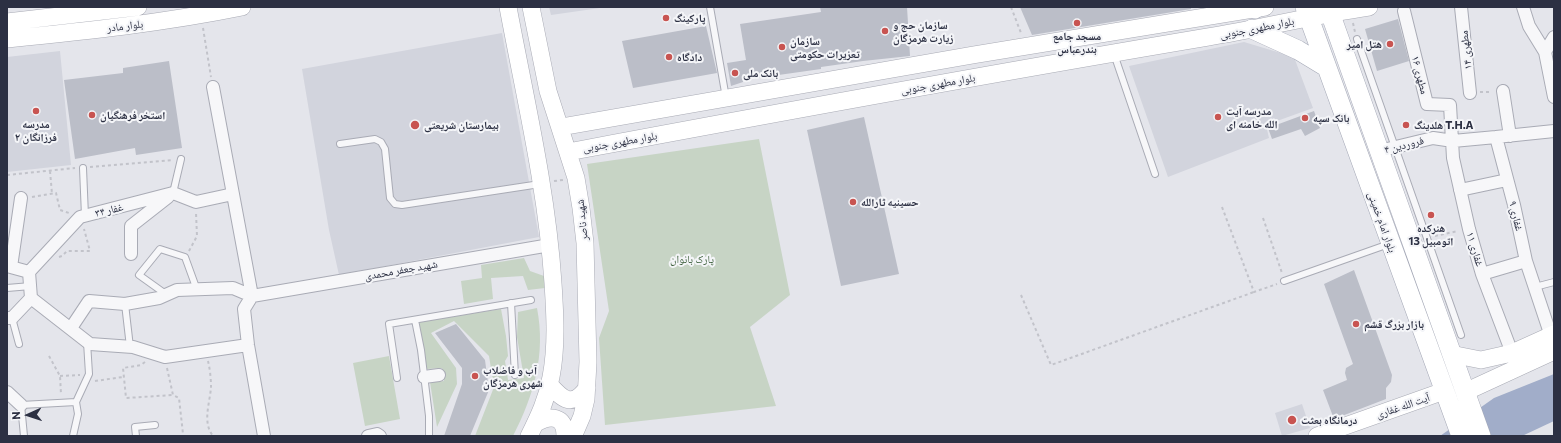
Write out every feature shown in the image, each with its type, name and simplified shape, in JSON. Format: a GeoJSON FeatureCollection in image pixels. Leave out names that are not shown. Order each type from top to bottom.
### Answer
{"type":"FeatureCollection","features":[{"type":"Feature","properties":{"kind":"main road","name":"بلوار امام خمینی"},"geometry":{"type":"LineString","coordinates":[[1329,10],[1387,149],[1414,225],[1451,354],[1481,436]]}},
{"type":"Feature","properties":{"kind":"main road","name":"بلوار امام خمینی"},"geometry":{"type":"LineString","coordinates":[[1307,12],[1461,436]]}},
{"type":"Feature","properties":{"kind":"main road"},"geometry":{"type":"LineString","coordinates":[[1252,29],[1298,50],[1326,67]]}},
{"type":"Feature","properties":{"kind":"street"},"geometry":{"type":"LineString","coordinates":[[7,18],[25,7]]}},
{"type":"Feature","properties":{"kind":"street","name":"بلوار مادر"},"geometry":{"type":"LineString","coordinates":[[7,22],[138,7]]}},
{"type":"Feature","properties":{"kind":"street","name":"بلوار مادر"},"geometry":{"type":"LineString","coordinates":[[7,39],[124,27],[242,7]]}},
{"type":"Feature","properties":{"kind":"street"},"geometry":{"type":"LineString","coordinates":[[508,7],[541,183],[550,245],[556,328],[554,355],[549,384],[542,411],[532,429]]}},
{"type":"Feature","properties":{"kind":"street","name":"شهید ناصر"},"geometry":{"type":"LineString","coordinates":[[531,7],[548,91],[576,178],[585,244],[588,362],[587,388],[582,416],[576,430],[571,436]]}},
{"type":"Feature","properties":{"kind":"street"},"geometry":{"type":"LineString","coordinates":[[1329,10],[1369,7]]}},
{"type":"Feature","properties":{"kind":"street","name":"مطهری ۱۴"},"geometry":{"type":"LineString","coordinates":[[1461,7],[1470,93]]}},
{"type":"Feature","properties":{"kind":"street"},"geometry":{"type":"LineString","coordinates":[[1524,7],[1529,26],[1545,52],[1554,97]]}},
{"type":"Feature","properties":{"kind":"street","name":"بلوار مطهری جنوبی"},"geometry":{"type":"LineString","coordinates":[[560,127],[972,55],[1259,8]]}},
{"type":"Feature","properties":{"kind":"street","name":"بلوار مطهری جنوبی"},"geometry":{"type":"LineString","coordinates":[[568,152],[1252,29],[1307,12],[1329,10]]}},
{"type":"Feature","properties":{"kind":"street","name":"مطهری ۱۶"},"geometry":{"type":"LineString","coordinates":[[1404,11],[1427,104],[1450,105],[1453,141]]}},
{"type":"Feature","properties":{"kind":"street"},"geometry":{"type":"LineString","coordinates":[[1545,52],[1554,38]]}},
{"type":"Feature","properties":{"kind":"street"},"geometry":{"type":"LineString","coordinates":[[1070,39],[1074,60]]}},
{"type":"Feature","properties":{"kind":"street"},"geometry":{"type":"LineString","coordinates":[[213,87],[252,296],[244,309],[248,345],[264,436]]}},
{"type":"Feature","properties":{"kind":"street"},"geometry":{"type":"LineString","coordinates":[[780,88],[785,112]]}},
{"type":"Feature","properties":{"kind":"street"},"geometry":{"type":"LineString","coordinates":[[1503,91],[1510,136]]}},
{"type":"Feature","properties":{"kind":"street"},"geometry":{"type":"LineString","coordinates":[[1453,141],[1554,131]]}},
{"type":"Feature","properties":{"kind":"street","name":"غفاری ۹"},"geometry":{"type":"LineString","coordinates":[[1496,137],[1526,261],[1553,340]]}},
{"type":"Feature","properties":{"kind":"street","name":"فروردین ۴"},"geometry":{"type":"LineString","coordinates":[[1387,149],[1433,138],[1453,141]]}},
{"type":"Feature","properties":{"kind":"street","name":"غفاری ۱۱"},"geometry":{"type":"LineString","coordinates":[[1453,141],[1453,158],[1469,228],[1482,274],[1515,360]]}},
{"type":"Feature","properties":{"kind":"street"},"geometry":{"type":"LineString","coordinates":[[1460,190],[1507,180]]}},
{"type":"Feature","properties":{"kind":"street"},"geometry":{"type":"LineString","coordinates":[[131,254],[131,226],[173,193],[196,202],[233,194]]}},
{"type":"Feature","properties":{"kind":"street","name":"غفار ۳۴"},"geometry":{"type":"LineString","coordinates":[[29,272],[82,216],[173,193]]}},
{"type":"Feature","properties":{"kind":"street"},"geometry":{"type":"LineString","coordinates":[[21,198],[9,266],[29,272],[31,292],[90,344],[130,346],[161,356],[248,345]]}},
{"type":"Feature","properties":{"kind":"street","name":"شهید جعفر محمدی"},"geometry":{"type":"LineString","coordinates":[[252,296],[550,245]]}},
{"type":"Feature","properties":{"kind":"street"},"geometry":{"type":"LineString","coordinates":[[1482,274],[1526,261]]}},
{"type":"Feature","properties":{"kind":"street"},"geometry":{"type":"LineString","coordinates":[[71,328],[89,301],[125,304],[159,298],[177,290],[233,288],[252,296]]}},
{"type":"Feature","properties":{"kind":"street"},"geometry":{"type":"LineString","coordinates":[[10,318],[31,292]]}},
{"type":"Feature","properties":{"kind":"street"},"geometry":{"type":"LineString","coordinates":[[1468,398],[1515,360],[1553,340]]}},
{"type":"Feature","properties":{"kind":"street"},"geometry":{"type":"LineString","coordinates":[[1451,354],[1481,360],[1515,360]]}},
{"type":"Feature","properties":{"kind":"street"},"geometry":{"type":"LineString","coordinates":[[424,377],[439,375]]}},
{"type":"Feature","properties":{"kind":"street"},"geometry":{"type":"LineString","coordinates":[[549,384],[559,396],[565,400],[577,398],[587,388]]}},
{"type":"Feature","properties":{"kind":"street","name":"آیت الله غفاری"},"geometry":{"type":"LineString","coordinates":[[1317,436],[1346,430],[1444,391]]}},
{"type":"Feature","properties":{"kind":"street"},"geometry":{"type":"LineString","coordinates":[[7,392],[21,405]]}},
{"type":"Feature","properties":{"kind":"street"},"geometry":{"type":"LineString","coordinates":[[532,429],[545,418],[552,417],[559,420],[563,426],[564,436]]}},
{"type":"Feature","properties":{"kind":"street"},"geometry":{"type":"LineString","coordinates":[[368,436],[378,434],[380,436]]}},
{"type":"Feature","properties":{"kind":"lane"},"geometry":{"type":"LineString","coordinates":[[710,7],[726,98]]}},
{"type":"Feature","properties":{"kind":"lane"},"geometry":{"type":"LineString","coordinates":[[1358,38],[1387,149]]}},
{"type":"Feature","properties":{"kind":"lane"},"geometry":{"type":"LineString","coordinates":[[1113,53],[1155,174]]}},
{"type":"Feature","properties":{"kind":"lane"},"geometry":{"type":"LineString","coordinates":[[340,144],[374,139],[381,142],[385,149],[390,198],[395,204],[402,205],[541,183]]}},
{"type":"Feature","properties":{"kind":"lane"},"geometry":{"type":"LineString","coordinates":[[173,193],[181,159]]}},
{"type":"Feature","properties":{"kind":"lane"},"geometry":{"type":"LineString","coordinates":[[82,216],[83,168]]}},
{"type":"Feature","properties":{"kind":"lane"},"geometry":{"type":"LineString","coordinates":[[1414,225],[1427,238],[1461,335]]}},
{"type":"Feature","properties":{"kind":"lane"},"geometry":{"type":"LineString","coordinates":[[1284,281],[1390,244]]}},
{"type":"Feature","properties":{"kind":"lane"},"geometry":{"type":"LineString","coordinates":[[167,295],[139,275],[160,249],[185,257],[197,290]]}},
{"type":"Feature","properties":{"kind":"lane"},"geometry":{"type":"LineString","coordinates":[[1535,288],[1554,282]]}},
{"type":"Feature","properties":{"kind":"lane"},"geometry":{"type":"LineString","coordinates":[[7,288],[31,292]]}},
{"type":"Feature","properties":{"kind":"lane"},"geometry":{"type":"LineString","coordinates":[[397,378],[389,324],[531,300]]}},
{"type":"Feature","properties":{"kind":"lane"},"geometry":{"type":"LineString","coordinates":[[511,303],[515,375]]}},
{"type":"Feature","properties":{"kind":"lane"},"geometry":{"type":"LineString","coordinates":[[125,304],[130,346]]}},
{"type":"Feature","properties":{"kind":"lane"},"geometry":{"type":"LineString","coordinates":[[10,318],[19,344]]}},
{"type":"Feature","properties":{"kind":"lane"},"geometry":{"type":"LineString","coordinates":[[415,320],[430,416],[429,436]]}},
{"type":"Feature","properties":{"kind":"lane"},"geometry":{"type":"LineString","coordinates":[[73,436],[78,414],[76,402],[89,374],[87,342]]}},
{"type":"Feature","properties":{"kind":"lane"},"geometry":{"type":"LineString","coordinates":[[24,436],[21,405],[76,402]]}},
{"type":"Feature","properties":{"kind":"lane"},"geometry":{"type":"LineString","coordinates":[[136,436],[135,427],[155,425]]}},
{"type":"Feature","properties":{"kind":"path"},"geometry":{"type":"LineString","coordinates":[[1011,7],[1026,47]]}},
{"type":"Feature","properties":{"kind":"path"},"geometry":{"type":"LineString","coordinates":[[201,15],[213,87]]}},
{"type":"Feature","properties":{"kind":"path"},"geometry":{"type":"LineString","coordinates":[[7,175],[181,159]]}},
{"type":"Feature","properties":{"kind":"path"},"geometry":{"type":"LineString","coordinates":[[50,171],[52,194]]}},
{"type":"Feature","properties":{"kind":"path"},"geometry":{"type":"LineString","coordinates":[[541,183],[576,178]]}},
{"type":"Feature","properties":{"kind":"path"},"geometry":{"type":"LineString","coordinates":[[21,198],[56,194],[60,210],[82,216],[90,251],[67,251],[62,256],[41,260]]}},
{"type":"Feature","properties":{"kind":"path"},"geometry":{"type":"LineString","coordinates":[[185,257],[197,236],[196,202]]}},
{"type":"Feature","properties":{"kind":"path"},"geometry":{"type":"LineString","coordinates":[[1222,207],[1254,292]]}},
{"type":"Feature","properties":{"kind":"path"},"geometry":{"type":"LineString","coordinates":[[1021,295],[1050,365],[1284,281],[1263,218]]}},
{"type":"Feature","properties":{"kind":"path"},"geometry":{"type":"LineString","coordinates":[[1427,238],[1469,228]]}},
{"type":"Feature","properties":{"kind":"path"},"geometry":{"type":"LineString","coordinates":[[205,351],[209,366],[211,386],[208,410],[208,430],[213,436]]}},
{"type":"Feature","properties":{"kind":"path"},"geometry":{"type":"LineString","coordinates":[[49,356],[60,376],[61,404]]}},
{"type":"Feature","properties":{"kind":"path"},"geometry":{"type":"LineString","coordinates":[[173,395],[161,356],[141,364],[122,368],[126,398],[173,395],[179,398],[182,434]]}},
{"type":"Feature","properties":{"kind":"path"},"geometry":{"type":"LineString","coordinates":[[60,376],[89,374]]}},
{"type":"Feature","properties":{"kind":"path"},"geometry":{"type":"LineString","coordinates":[[86,382],[123,377]]}},
{"type":"Feature","properties":{"kind":"shaded area"},"geometry":{"type":"Polygon","coordinates":[[[549,7],[607,7],[551,15],[549,7]]]}},
{"type":"Feature","properties":{"kind":"shaded area","name":"بیمارستان شریعتی"},"geometry":{"type":"Polygon","coordinates":[[[502,33],[539,237],[339,275],[329,230],[302,69],[502,33]]]}},
{"type":"Feature","properties":{"kind":"shaded area","name":"مدرسه آیت الله خامنه ای"},"geometry":{"type":"Polygon","coordinates":[[[1244,42],[1294,57],[1313,108],[1266,125],[1269,138],[1168,177],[1129,66],[1244,42]]]}},
{"type":"Feature","properties":{"kind":"shaded area","name":"مدرسه فرزانگان ۲"},"geometry":{"type":"Polygon","coordinates":[[[60,51],[71,165],[7,172],[7,57],[60,51]]]}},
{"type":"Feature","properties":{"kind":"shaded area","name":"درمانگاه بعثت"},"geometry":{"type":"Polygon","coordinates":[[[1302,404],[1310,428],[1282,436],[1275,413],[1302,404]]]}},
{"type":"Feature","properties":{"kind":"green space","name":"پارک بانوان"},"geometry":{"type":"Polygon","coordinates":[[[759,139],[790,295],[750,327],[776,406],[605,425],[599,338],[609,311],[587,164],[759,139]]]}},
{"type":"Feature","properties":{"kind":"green space"},"geometry":{"type":"Polygon","coordinates":[[[524,258],[530,271],[544,276],[545,288],[528,290],[523,276],[491,278],[493,299],[464,304],[461,281],[482,278],[481,265],[524,258]]]}},
{"type":"Feature","properties":{"kind":"green space"},"geometry":{"type":"Polygon","coordinates":[[[537,308],[540,342],[536,374],[527,405],[513,436],[475,436],[494,387],[489,356],[454,321],[431,333],[456,368],[457,384],[437,427],[430,382],[444,381],[442,368],[427,369],[419,322],[501,309],[508,356],[505,361],[508,380],[524,378],[517,337],[518,312],[537,308]]]}},
{"type":"Feature","properties":{"kind":"green space"},"geometry":{"type":"Polygon","coordinates":[[[389,356],[400,419],[365,426],[353,363],[389,356]]]}},
{"type":"Feature","properties":{"kind":"water"},"geometry":{"type":"Polygon","coordinates":[[[1554,374],[1554,421],[1522,436],[1440,436],[1494,398],[1554,374]]]}},
{"type":"Feature","properties":{"kind":"building"},"geometry":{"type":"Polygon","coordinates":[[[820,7],[907,7],[910,56],[821,67],[821,69],[743,80],[743,82],[731,86],[727,63],[746,60],[740,24],[821,12],[820,7]]]}},
{"type":"Feature","properties":{"kind":"building","name":"مسجد جامع بندرعباس"},"geometry":{"type":"Polygon","coordinates":[[[1020,7],[1191,7],[1191,9],[1032,35],[1020,7]]]}},
{"type":"Feature","properties":{"kind":"building","name":"هتل امیر"},"geometry":{"type":"Polygon","coordinates":[[[1398,19],[1409,61],[1377,71],[1365,29],[1398,19]]]}},
{"type":"Feature","properties":{"kind":"building","name":"دادگاه"},"geometry":{"type":"Polygon","coordinates":[[[706,26],[717,73],[633,88],[622,41],[706,26]]]}},
{"type":"Feature","properties":{"kind":"building"},"geometry":{"type":"Polygon","coordinates":[[[169,61],[182,148],[136,155],[135,148],[75,159],[64,80],[123,73],[123,68],[169,61]]]}},
{"type":"Feature","properties":{"kind":"building","name":"بانک سپه"},"geometry":{"type":"Polygon","coordinates":[[[1314,111],[1320,128],[1305,136],[1301,129],[1272,139],[1268,128],[1314,111]]]}},
{"type":"Feature","properties":{"kind":"building","name":"حسینیه ثارالله"},"geometry":{"type":"Polygon","coordinates":[[[864,117],[899,274],[841,286],[807,130],[864,117]]]}},
{"type":"Feature","properties":{"kind":"building","name":"بازار بزرگ قشم"},"geometry":{"type":"Polygon","coordinates":[[[1354,270],[1392,375],[1391,382],[1386,388],[1386,399],[1334,419],[1323,390],[1347,380],[1345,373],[1346,368],[1353,364],[1324,284],[1354,270]]]}},
{"type":"Feature","properties":{"kind":"building","name":"آب و فاضلاب شهری هرمزگان"},"geometry":{"type":"Polygon","coordinates":[[[456,324],[485,360],[489,390],[470,436],[444,436],[462,384],[462,368],[435,333],[456,324]]]}},
{"type":"Feature","properties":{"kind":"place","name":"پارکینگ"},"geometry":{"type":"Point","coordinates":[666,18]}},
{"type":"Feature","properties":{"kind":"place","name":"مسجد جامع بندرعباس"},"geometry":{"type":"Point","coordinates":[1077,23]}},
{"type":"Feature","properties":{"kind":"place","name":"سازمان حج و زیارت هرمزگان"},"geometry":{"type":"Point","coordinates":[885,31]}},
{"type":"Feature","properties":{"kind":"place","name":"هتل امیر"},"geometry":{"type":"Point","coordinates":[1390,44]}},
{"type":"Feature","properties":{"kind":"place","name":"سازمان تعزیرات حکومتی"},"geometry":{"type":"Point","coordinates":[782,47]}},
{"type":"Feature","properties":{"kind":"place","name":"دادگاه"},"geometry":{"type":"Point","coordinates":[669,57]}},
{"type":"Feature","properties":{"kind":"place","name":"بانک ملی"},"geometry":{"type":"Point","coordinates":[735,73]}},
{"type":"Feature","properties":{"kind":"place","name":"مدرسه فرزانگان ۲"},"geometry":{"type":"Point","coordinates":[36,111]}},
{"type":"Feature","properties":{"kind":"place","name":"استخر فرهنگیان"},"geometry":{"type":"Point","coordinates":[92,115]}},
{"type":"Feature","properties":{"kind":"place","name":"مدرسه آیت الله خامنه ای"},"geometry":{"type":"Point","coordinates":[1218,117]}},
{"type":"Feature","properties":{"kind":"place","name":"بانک سپه"},"geometry":{"type":"Point","coordinates":[1305,118]}},
{"type":"Feature","properties":{"kind":"place","name":"بیمارستان شریعتی"},"geometry":{"type":"Point","coordinates":[415,125]}},
{"type":"Feature","properties":{"kind":"place","name":"هلدینگ T.H.A"},"geometry":{"type":"Point","coordinates":[1406,125]}},
{"type":"Feature","properties":{"kind":"place","name":"حسینیه ثارالله"},"geometry":{"type":"Point","coordinates":[853,202]}},
{"type":"Feature","properties":{"kind":"place","name":"هنرکده اتومبیل 13"},"geometry":{"type":"Point","coordinates":[1431,215]}},
{"type":"Feature","properties":{"kind":"place","name":"بازار بزرگ قشم"},"geometry":{"type":"Point","coordinates":[1356,324]}},
{"type":"Feature","properties":{"kind":"place","name":"آب و فاضلاب شهری هرمزگان"},"geometry":{"type":"Point","coordinates":[475,376]}},
{"type":"Feature","properties":{"kind":"place","name":"درمانگاه بعثت"},"geometry":{"type":"Point","coordinates":[1292,420]}}]}
